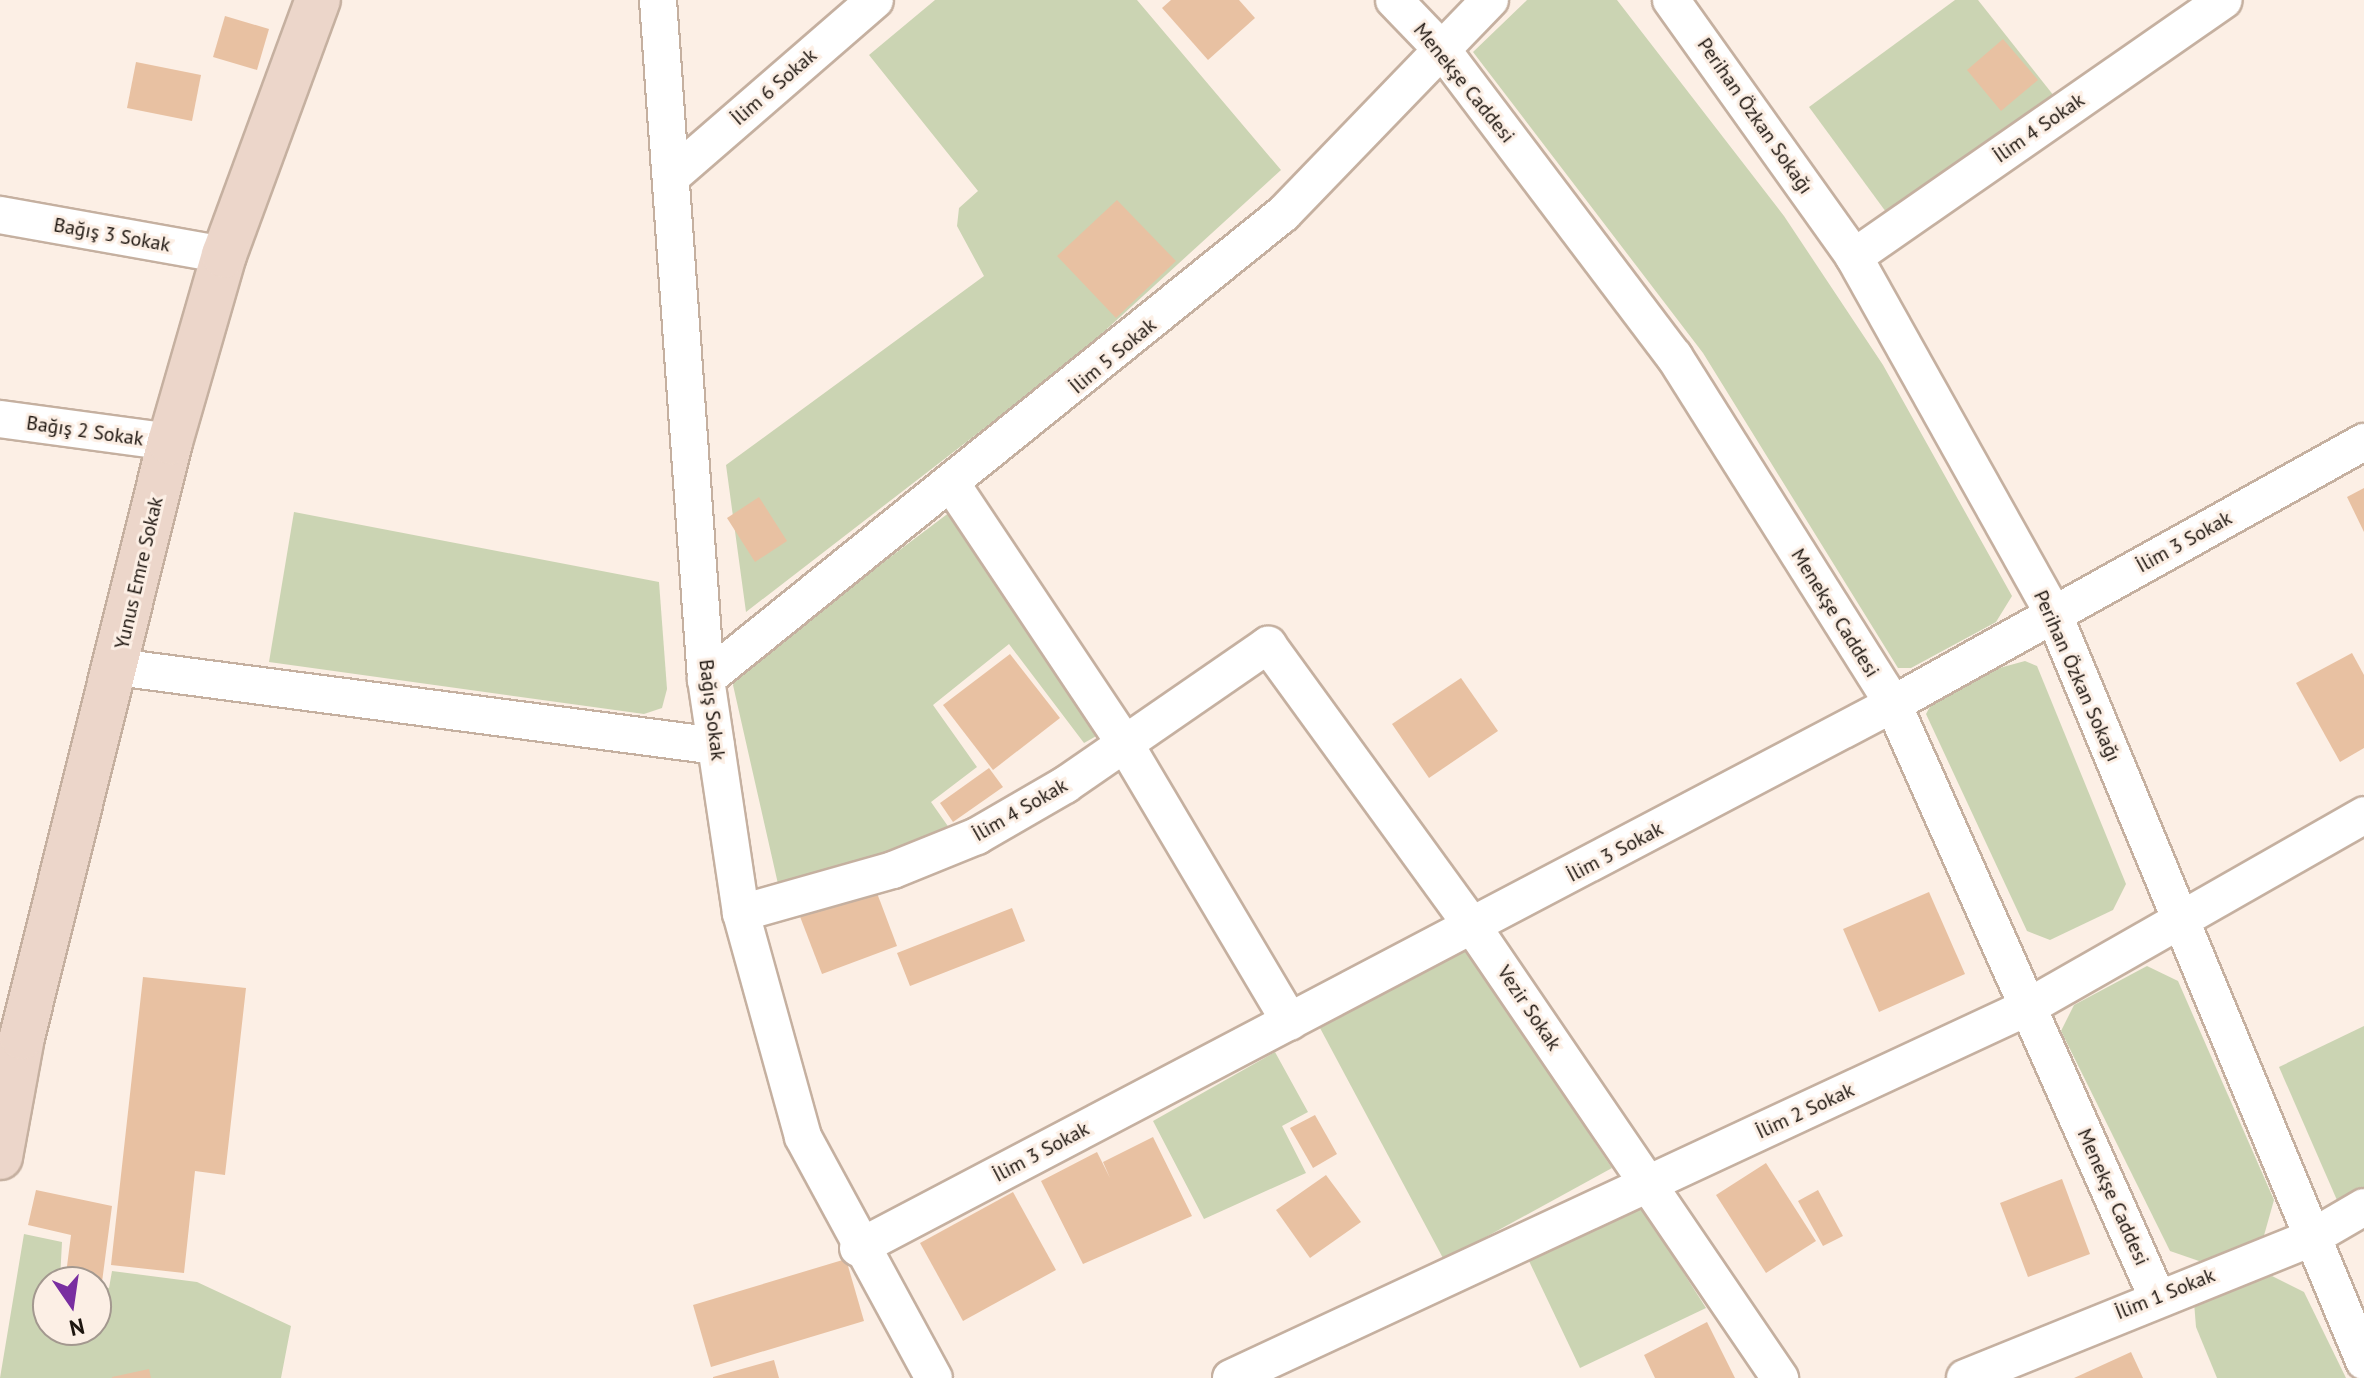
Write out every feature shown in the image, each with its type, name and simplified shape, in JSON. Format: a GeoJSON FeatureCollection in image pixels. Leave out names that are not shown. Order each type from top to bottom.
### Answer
{"type":"FeatureCollection","features":[{"type":"Feature","properties":{"kind":"street","name":"Yunus Emre Sokak"},"geometry":{"type":"LineString","coordinates":[[0,1157],[11,1036],[117,667],[170,442],[224,255],[318,0]]}},
{"type":"Feature","properties":{"kind":"street","name":"Bağış Sokak"},"geometry":{"type":"LineString","coordinates":[[658,0],[673,175],[706,679],[741,913],[803,1137],[858,1248],[934,1378]]}},
{"type":"Feature","properties":{"kind":"street","name":"İlim 6 Sokak"},"geometry":{"type":"LineString","coordinates":[[673,175],[875,0]]}},
{"type":"Feature","properties":{"kind":"street","name":"Menekşe Caddesi"},"geometry":{"type":"LineString","coordinates":[[1394,0],[1443,51],[1674,356],[1893,704],[2157,1297]]}},
{"type":"Feature","properties":{"kind":"street","name":"İlim 5 Sokak"},"geometry":{"type":"LineString","coordinates":[[706,679],[953,486],[1283,214],[1490,0]]}},
{"type":"Feature","properties":{"kind":"street","name":"Perihan Özkan Sokağı"},"geometry":{"type":"LineString","coordinates":[[1671,0],[1854,257],[2054,615],[2364,1361]]}},
{"type":"Feature","properties":{"kind":"street","name":"İlim 4 Sokak"},"geometry":{"type":"LineString","coordinates":[[1854,257],[2224,0]]}},
{"type":"Feature","properties":{"kind":"street","name":"Bağış 3 Sokak"},"geometry":{"type":"LineString","coordinates":[[0,215],[224,255]]}},
{"type":"Feature","properties":{"kind":"street","name":"Bağış 2 Sokak"},"geometry":{"type":"LineString","coordinates":[[0,419],[170,442]]}},
{"type":"Feature","properties":{"kind":"street","name":"İlim 3 Sokak"},"geometry":{"type":"LineString","coordinates":[[858,1248],[1893,704],[2364,442]]}},
{"type":"Feature","properties":{"kind":"street"},"geometry":{"type":"LineString","coordinates":[[953,486],[1125,744],[1290,1022]]}},
{"type":"Feature","properties":{"kind":"street","name":"İlim 4 Sokak"},"geometry":{"type":"LineString","coordinates":[[741,913],[893,870],[977,836],[1125,744],[1268,645]]}},
{"type":"Feature","properties":{"kind":"street","name":"Vezir Sokak"},"geometry":{"type":"LineString","coordinates":[[1268,645],[1473,927],[1780,1378]]}},
{"type":"Feature","properties":{"kind":"street"},"geometry":{"type":"LineString","coordinates":[[117,667],[716,746]]}},
{"type":"Feature","properties":{"kind":"street","name":"İlim 2 Sokak"},"geometry":{"type":"LineString","coordinates":[[1231,1378],[2028,1007],[2180,917],[2364,815]]}},
{"type":"Feature","properties":{"kind":"street","name":"İlim 1 Sokak"},"geometry":{"type":"LineString","coordinates":[[1965,1378],[2157,1297],[2311,1238],[2364,1207]]}},
{"type":"Feature","properties":{"kind":"green space"},"geometry":{"type":"Polygon","coordinates":[[[935,0],[1137,0],[1281,170],[1074,359],[746,612],[726,465],[984,276],[957,226],[959,208],[978,191],[869,55],[935,0]]]}},
{"type":"Feature","properties":{"kind":"green space"},"geometry":{"type":"Polygon","coordinates":[[[1527,0],[1617,0],[1784,216],[1883,365],[2012,596],[1996,622],[1911,668],[1898,668],[1703,353],[1473,52],[1527,0]]]}},
{"type":"Feature","properties":{"kind":"green space"},"geometry":{"type":"Polygon","coordinates":[[[1955,0],[1978,0],[2054,96],[1886,212],[1809,107],[1955,0]]]}},
{"type":"Feature","properties":{"kind":"green space"},"geometry":{"type":"Polygon","coordinates":[[[954,509],[1107,730],[1084,743],[1009,644],[933,705],[977,767],[931,802],[952,832],[778,884],[733,685],[739,671],[954,509]]]}},
{"type":"Feature","properties":{"kind":"green space"},"geometry":{"type":"Polygon","coordinates":[[[294,512],[659,582],[667,689],[662,708],[644,714],[269,662],[294,512]]]}},
{"type":"Feature","properties":{"kind":"green space"},"geometry":{"type":"Polygon","coordinates":[[[2025,661],[2037,666],[2126,884],[2113,910],[2050,940],[2027,931],[1926,714],[1933,701],[1981,673],[2025,661]]]}},
{"type":"Feature","properties":{"kind":"green space"},"geometry":{"type":"Polygon","coordinates":[[[1466,950],[1612,1168],[1444,1260],[1320,1028],[1466,950]]]}},
{"type":"Feature","properties":{"kind":"green space"},"geometry":{"type":"Polygon","coordinates":[[[2147,966],[2178,981],[2274,1200],[2263,1239],[2225,1257],[2199,1261],[2170,1251],[2061,1031],[2074,1005],[2147,966]]]}},
{"type":"Feature","properties":{"kind":"green space"},"geometry":{"type":"Polygon","coordinates":[[[2364,1026],[2364,1193],[2340,1207],[2279,1067],[2364,1026]]]}},
{"type":"Feature","properties":{"kind":"green space"},"geometry":{"type":"Polygon","coordinates":[[[1275,1052],[1308,1112],[1282,1126],[1306,1173],[1204,1219],[1153,1121],[1275,1052]]]}},
{"type":"Feature","properties":{"kind":"green space"},"geometry":{"type":"Polygon","coordinates":[[[1641,1206],[1706,1308],[1580,1368],[1529,1261],[1641,1206]]]}},
{"type":"Feature","properties":{"kind":"green space"},"geometry":{"type":"Polygon","coordinates":[[[24,1234],[62,1242],[61,1266],[32,1266],[32,1346],[112,1346],[112,1271],[197,1282],[291,1326],[281,1378],[0,1378],[24,1234]]]}},
{"type":"Feature","properties":{"kind":"green space"},"geometry":{"type":"Polygon","coordinates":[[[2272,1276],[2304,1292],[2346,1378],[2217,1378],[2196,1327],[2194,1302],[2272,1276]]]}},
{"type":"Feature","properties":{"kind":"building"},"geometry":{"type":"Polygon","coordinates":[[[1171,0],[1239,0],[1255,18],[1208,60],[1162,8],[1171,0]]]}},
{"type":"Feature","properties":{"kind":"building"},"geometry":{"type":"Polygon","coordinates":[[[225,16],[269,29],[257,70],[213,57],[225,16]]]}},
{"type":"Feature","properties":{"kind":"building"},"geometry":{"type":"Polygon","coordinates":[[[2003,39],[2038,80],[2001,111],[1967,70],[2003,39]]]}},
{"type":"Feature","properties":{"kind":"building"},"geometry":{"type":"Polygon","coordinates":[[[136,62],[201,75],[192,121],[127,108],[136,62]]]}},
{"type":"Feature","properties":{"kind":"building"},"geometry":{"type":"Polygon","coordinates":[[[1117,200],[1176,261],[1116,318],[1057,256],[1117,200]]]}},
{"type":"Feature","properties":{"kind":"building"},"geometry":{"type":"Polygon","coordinates":[[[2364,488],[2364,532],[2347,497],[2364,488]]]}},
{"type":"Feature","properties":{"kind":"building"},"geometry":{"type":"Polygon","coordinates":[[[759,497],[787,541],[755,562],[727,518],[759,497]]]}},
{"type":"Feature","properties":{"kind":"building"},"geometry":{"type":"Polygon","coordinates":[[[2352,653],[2364,675],[2364,748],[2340,762],[2296,683],[2352,653]]]}},
{"type":"Feature","properties":{"kind":"building"},"geometry":{"type":"Polygon","coordinates":[[[1010,654],[1060,718],[993,770],[943,705],[1010,654]]]}},
{"type":"Feature","properties":{"kind":"building"},"geometry":{"type":"Polygon","coordinates":[[[1461,678],[1498,731],[1429,778],[1392,724],[1461,678]]]}},
{"type":"Feature","properties":{"kind":"building"},"geometry":{"type":"Polygon","coordinates":[[[989,768],[1003,787],[953,822],[940,803],[989,768]]]}},
{"type":"Feature","properties":{"kind":"building"},"geometry":{"type":"Polygon","coordinates":[[[874,885],[897,946],[822,974],[799,914],[874,885]]]}},
{"type":"Feature","properties":{"kind":"building"},"geometry":{"type":"Polygon","coordinates":[[[1929,892],[1965,974],[1879,1012],[1843,929],[1929,892]]]}},
{"type":"Feature","properties":{"kind":"building"},"geometry":{"type":"Polygon","coordinates":[[[1012,908],[1025,941],[910,986],[897,953],[1012,908]]]}},
{"type":"Feature","properties":{"kind":"building"},"geometry":{"type":"Polygon","coordinates":[[[143,977],[246,988],[225,1175],[195,1171],[184,1273],[111,1265],[143,977]]]}},
{"type":"Feature","properties":{"kind":"building"},"geometry":{"type":"Polygon","coordinates":[[[1315,1115],[1337,1154],[1313,1168],[1290,1128],[1315,1115]]]}},
{"type":"Feature","properties":{"kind":"building"},"geometry":{"type":"Polygon","coordinates":[[[1153,1137],[1192,1216],[1083,1264],[1041,1181],[1097,1152],[1110,1178],[1103,1162],[1153,1137]]]}},
{"type":"Feature","properties":{"kind":"building"},"geometry":{"type":"Polygon","coordinates":[[[1766,1163],[1816,1241],[1766,1273],[1716,1195],[1766,1163]]]}},
{"type":"Feature","properties":{"kind":"building"},"geometry":{"type":"Polygon","coordinates":[[[1326,1175],[1361,1222],[1310,1258],[1276,1210],[1326,1175]]]}},
{"type":"Feature","properties":{"kind":"building"},"geometry":{"type":"Polygon","coordinates":[[[2062,1179],[2090,1254],[2028,1277],[2000,1203],[2062,1179]]]}},
{"type":"Feature","properties":{"kind":"building"},"geometry":{"type":"Polygon","coordinates":[[[36,1190],[112,1206],[104,1266],[67,1266],[71,1235],[28,1225],[36,1190]]]}},
{"type":"Feature","properties":{"kind":"building"},"geometry":{"type":"Polygon","coordinates":[[[1818,1190],[1843,1236],[1823,1246],[1798,1201],[1818,1190]]]}},
{"type":"Feature","properties":{"kind":"building"},"geometry":{"type":"Polygon","coordinates":[[[1013,1192],[1056,1270],[963,1321],[920,1243],[1013,1192]]]}},
{"type":"Feature","properties":{"kind":"building"},"geometry":{"type":"Polygon","coordinates":[[[846,1259],[864,1321],[711,1367],[693,1305],[846,1259]]]}},
{"type":"Feature","properties":{"kind":"building"},"geometry":{"type":"Polygon","coordinates":[[[1707,1322],[1735,1378],[1655,1378],[1644,1355],[1707,1322]]]}},
{"type":"Feature","properties":{"kind":"building"},"geometry":{"type":"Polygon","coordinates":[[[2131,1352],[2143,1378],[2074,1378],[2131,1352]]]}},
{"type":"Feature","properties":{"kind":"building"},"geometry":{"type":"Polygon","coordinates":[[[774,1360],[779,1378],[713,1378],[713,1377],[774,1360]]]}},
{"type":"Feature","properties":{"kind":"building"},"geometry":{"type":"Polygon","coordinates":[[[149,1369],[151,1378],[112,1378],[112,1377],[149,1369]]]}}]}
